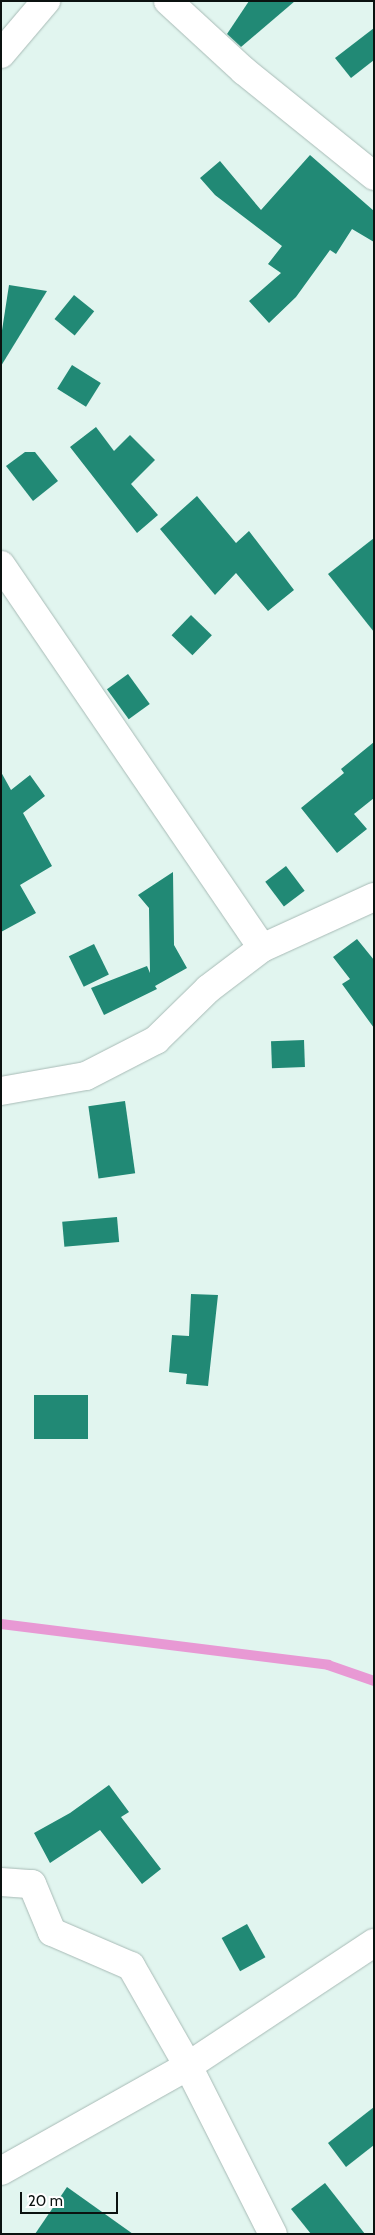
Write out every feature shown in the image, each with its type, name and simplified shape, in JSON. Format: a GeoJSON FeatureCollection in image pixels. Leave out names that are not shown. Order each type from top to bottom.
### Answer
{"type":"FeatureCollection","features":[{"type":"Feature","properties":{"kind":"street"},"geometry":{"type":"LineString","coordinates":[[1,54],[46,1]]}},
{"type":"Feature","properties":{"kind":"street"},"geometry":{"type":"LineString","coordinates":[[168,1],[244,71],[374,176]]}},
{"type":"Feature","properties":{"kind":"street"},"geometry":{"type":"LineString","coordinates":[[1,565],[262,948]]}},
{"type":"Feature","properties":{"kind":"street"},"geometry":{"type":"LineString","coordinates":[[1,1091],[86,1076],[156,1040],[208,989],[262,948],[374,897]]}},
{"type":"Feature","properties":{"kind":"street"},"geometry":{"type":"LineString","coordinates":[[1,1882],[32,1884],[52,1932],[131,1966],[188,2066],[274,2234]]}},
{"type":"Feature","properties":{"kind":"street"},"geometry":{"type":"LineString","coordinates":[[1,2172],[188,2066],[374,1943]]}},
{"type":"Feature","properties":{"kind":"building"},"geometry":{"type":"Polygon","coordinates":[[[249,1],[295,1],[241,47],[227,34],[249,1]]]}},
{"type":"Feature","properties":{"kind":"building"},"geometry":{"type":"Polygon","coordinates":[[[374,28],[374,60],[351,78],[335,58],[374,28]]]}},
{"type":"Feature","properties":{"kind":"building"},"geometry":{"type":"Polygon","coordinates":[[[310,155],[374,211],[374,242],[352,229],[336,254],[330,250],[296,297],[269,323],[249,301],[281,273],[268,264],[282,246],[215,195],[200,178],[220,161],[261,210],[310,155]]]}},
{"type":"Feature","properties":{"kind":"building"},"geometry":{"type":"Polygon","coordinates":[[[9,285],[47,291],[1,366],[1,337],[9,285]]]}},
{"type":"Feature","properties":{"kind":"building"},"geometry":{"type":"Polygon","coordinates":[[[74,295],[94,311],[75,335],[54,319],[74,295]]]}},
{"type":"Feature","properties":{"kind":"building"},"geometry":{"type":"Polygon","coordinates":[[[72,365],[101,383],[86,407],[57,389],[72,365]]]}},
{"type":"Feature","properties":{"kind":"building"},"geometry":{"type":"Polygon","coordinates":[[[96,427],[114,451],[130,435],[155,460],[131,484],[158,515],[137,533],[70,447],[96,427]]]}},
{"type":"Feature","properties":{"kind":"building"},"geometry":{"type":"Polygon","coordinates":[[[25,452],[35,452],[58,481],[33,501],[6,466],[25,452]]]}},
{"type":"Feature","properties":{"kind":"building"},"geometry":{"type":"Polygon","coordinates":[[[197,496],[236,543],[249,531],[294,590],[268,611],[236,573],[215,595],[160,529],[197,496]]]}},
{"type":"Feature","properties":{"kind":"building"},"geometry":{"type":"Polygon","coordinates":[[[374,538],[374,632],[328,574],[374,538]]]}},
{"type":"Feature","properties":{"kind":"building"},"geometry":{"type":"Polygon","coordinates":[[[191,615],[212,635],[192,655],[172,635],[191,615]]]}},
{"type":"Feature","properties":{"kind":"building"},"geometry":{"type":"Polygon","coordinates":[[[128,674],[150,704],[129,719],[107,689],[128,674]]]}},
{"type":"Feature","properties":{"kind":"building"},"geometry":{"type":"Polygon","coordinates":[[[374,742],[374,798],[354,814],[367,829],[337,853],[301,808],[344,773],[341,769],[374,742]]]}},
{"type":"Feature","properties":{"kind":"building"},"geometry":{"type":"Polygon","coordinates":[[[1,772],[11,790],[30,775],[45,796],[23,813],[52,866],[20,885],[36,913],[1,932],[1,772]]]}},
{"type":"Feature","properties":{"kind":"building"},"geometry":{"type":"Polygon","coordinates":[[[286,866],[305,891],[284,906],[265,882],[286,866]]]}},
{"type":"Feature","properties":{"kind":"building"},"geometry":{"type":"Polygon","coordinates":[[[173,872],[174,945],[187,968],[155,986],[157,989],[104,1015],[91,988],[147,966],[150,973],[149,908],[138,895],[173,872]]]}},
{"type":"Feature","properties":{"kind":"building"},"geometry":{"type":"Polygon","coordinates":[[[357,939],[374,960],[374,1028],[342,984],[350,979],[333,957],[357,939]]]}},
{"type":"Feature","properties":{"kind":"building"},"geometry":{"type":"Polygon","coordinates":[[[94,944],[109,975],[84,987],[69,956],[94,944]]]}},
{"type":"Feature","properties":{"kind":"building"},"geometry":{"type":"Polygon","coordinates":[[[304,1040],[305,1067],[272,1068],[271,1041],[304,1040]]]}},
{"type":"Feature","properties":{"kind":"building"},"geometry":{"type":"Polygon","coordinates":[[[125,1101],[135,1173],[99,1178],[88,1106],[125,1101]]]}},
{"type":"Feature","properties":{"kind":"building"},"geometry":{"type":"Polygon","coordinates":[[[117,1217],[119,1242],[64,1247],[62,1222],[117,1217]]]}},
{"type":"Feature","properties":{"kind":"building"},"geometry":{"type":"Polygon","coordinates":[[[191,1294],[218,1295],[208,1386],[186,1384],[187,1374],[169,1372],[172,1335],[189,1336],[191,1294]]]}},
{"type":"Feature","properties":{"kind":"building"},"geometry":{"type":"Polygon","coordinates":[[[34,1395],[88,1395],[88,1439],[34,1439],[34,1395]]]}},
{"type":"Feature","properties":{"kind":"building"},"geometry":{"type":"Polygon","coordinates":[[[109,1785],[129,1812],[121,1817],[161,1869],[142,1884],[100,1830],[50,1863],[34,1833],[70,1813],[109,1785]]]}},
{"type":"Feature","properties":{"kind":"building"},"geometry":{"type":"Polygon","coordinates":[[[247,1924],[265,1957],[240,1971],[222,1938],[247,1924]]]}},
{"type":"Feature","properties":{"kind":"building"},"geometry":{"type":"Polygon","coordinates":[[[374,2107],[374,2145],[346,2167],[328,2143],[374,2107]]]}},
{"type":"Feature","properties":{"kind":"building"},"geometry":{"type":"Polygon","coordinates":[[[325,2183],[365,2234],[311,2234],[291,2209],[325,2183]]]}},
{"type":"Feature","properties":{"kind":"building"},"geometry":{"type":"Polygon","coordinates":[[[67,2187],[133,2234],[35,2234],[67,2187]]]}},
{"type":"Feature","properties":{"kind":"waterway"},"geometry":{"type":"LineString","coordinates":[[1,1624],[328,1665],[374,1681]]}}]}
